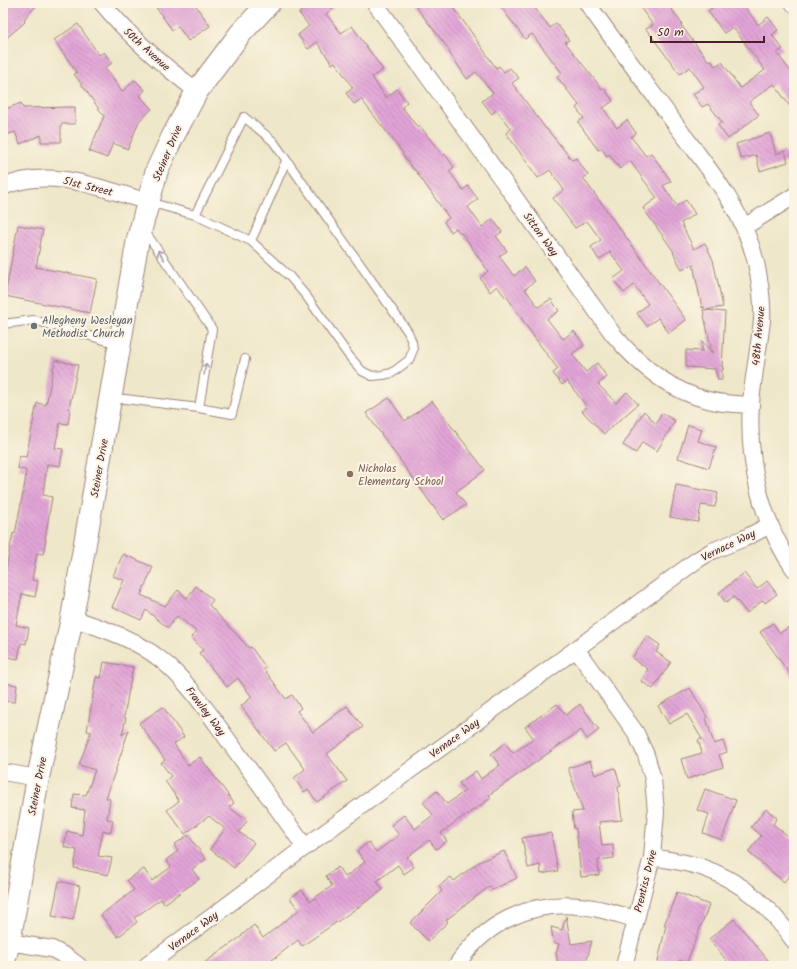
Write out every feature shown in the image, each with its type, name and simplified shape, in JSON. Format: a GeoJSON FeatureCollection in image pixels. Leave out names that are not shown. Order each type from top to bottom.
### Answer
{"type":"FeatureCollection","features":[{"type":"Feature","properties":{"kind":"street","name":"50th Avenue"},"geometry":{"type":"LineString","coordinates":[[102,3],[127,32],[155,58],[197,91]]}},
{"type":"Feature","properties":{"kind":"street","name":"Steiner Drive"},"geometry":{"type":"LineString","coordinates":[[3,965],[6,942],[38,778],[72,618],[142,226],[157,170],[197,91],[240,34],[269,3]]}},
{"type":"Feature","properties":{"kind":"street","name":"Sitton Way"},"geometry":{"type":"LineString","coordinates":[[375,3],[613,334],[625,348],[652,373],[684,392],[709,401],[727,404],[751,405]]}},
{"type":"Feature","properties":{"kind":"street","name":"48th Avenue"},"geometry":{"type":"LineString","coordinates":[[586,3],[721,187],[744,227],[756,262],[762,300],[762,318],[751,405],[753,466],[760,498],[770,524],[779,545],[794,569]]}},
{"type":"Feature","properties":{"kind":"street","name":"51st Street"},"geometry":{"type":"LineString","coordinates":[[3,187],[22,181],[54,178],[71,180],[149,202]]}},
{"type":"Feature","properties":{"kind":"street"},"geometry":{"type":"LineString","coordinates":[[744,227],[794,196]]}},
{"type":"Feature","properties":{"kind":"street","name":"Vernace Way"},"geometry":{"type":"LineString","coordinates":[[146,966],[305,846],[697,560],[712,551],[745,538],[770,524]]}},
{"type":"Feature","properties":{"kind":"street","name":"Frawley Way"},"geometry":{"type":"LineString","coordinates":[[72,618],[131,640],[159,658],[180,677],[195,694],[305,846]]}},
{"type":"Feature","properties":{"kind":"street","name":"Prentiss Drive"},"geometry":{"type":"LineString","coordinates":[[576,649],[636,734],[646,755],[653,779],[656,801],[652,857],[624,966]]}},
{"type":"Feature","properties":{"kind":"street"},"geometry":{"type":"LineString","coordinates":[[3,772],[38,778]]}},
{"type":"Feature","properties":{"kind":"street"},"geometry":{"type":"LineString","coordinates":[[652,857],[701,867],[732,881],[760,900],[772,912],[794,941]]}},
{"type":"Feature","properties":{"kind":"street"},"geometry":{"type":"LineString","coordinates":[[456,966],[467,950],[494,926],[510,917],[526,911],[562,905],[580,906],[635,919]]}},
{"type":"Feature","properties":{"kind":"street"},"geometry":{"type":"LineString","coordinates":[[6,942],[52,949],[67,957],[79,966]]}},
{"type":"Feature","properties":{"kind":"lane"},"geometry":{"type":"LineString","coordinates":[[149,202],[195,215],[251,241],[290,277],[307,297],[349,356],[362,371],[372,376],[392,373],[409,360],[413,350],[408,332],[286,161],[273,140],[244,117],[195,215]]}},
{"type":"Feature","properties":{"kind":"lane"},"geometry":{"type":"LineString","coordinates":[[251,241],[286,161]]}},
{"type":"Feature","properties":{"kind":"lane"},"geometry":{"type":"LineString","coordinates":[[142,226],[212,329],[199,408]]}},
{"type":"Feature","properties":{"kind":"lane"},"geometry":{"type":"LineString","coordinates":[[3,324],[34,320],[120,345]]}},
{"type":"Feature","properties":{"kind":"lane"},"geometry":{"type":"LineString","coordinates":[[111,399],[125,399],[199,408],[232,414],[245,359]]}},
{"type":"Feature","properties":{"kind":"building"},"geometry":{"type":"Polygon","coordinates":[[[3,3],[39,3],[24,19],[25,22],[3,41],[3,3]]]}},
{"type":"Feature","properties":{"kind":"building"},"geometry":{"type":"Polygon","coordinates":[[[153,3],[194,3],[210,26],[188,41],[178,26],[172,30],[153,3]]]}},
{"type":"Feature","properties":{"kind":"building"},"geometry":{"type":"Polygon","coordinates":[[[312,3],[339,3],[326,14],[341,33],[352,26],[383,70],[372,77],[386,98],[397,89],[407,102],[402,107],[418,128],[420,126],[443,156],[445,154],[454,167],[449,171],[463,190],[468,186],[478,199],[468,207],[482,227],[493,219],[502,232],[496,236],[507,251],[499,256],[514,276],[525,267],[535,281],[525,289],[538,307],[551,299],[559,311],[547,319],[563,339],[574,331],[584,345],[572,354],[586,372],[597,363],[607,377],[598,384],[616,403],[627,392],[638,404],[604,434],[582,411],[587,407],[567,381],[562,385],[553,373],[558,369],[507,297],[506,298],[497,286],[490,292],[480,278],[488,271],[462,233],[461,234],[456,228],[451,232],[444,222],[449,218],[402,154],[403,153],[361,99],[354,104],[346,93],[353,88],[335,62],[332,64],[317,42],[308,49],[298,35],[309,26],[299,13],[312,3]]]}},
{"type":"Feature","properties":{"kind":"building"},"geometry":{"type":"Polygon","coordinates":[[[413,3],[450,3],[496,68],[499,66],[504,72],[510,68],[519,78],[512,83],[546,129],[572,160],[576,158],[588,175],[583,178],[686,320],[669,333],[658,318],[647,326],[637,313],[648,304],[634,285],[624,293],[613,279],[624,271],[610,252],[599,260],[591,247],[601,240],[587,221],[575,228],[553,198],[564,190],[550,170],[538,178],[506,133],[511,129],[496,110],[492,114],[482,101],[493,93],[476,72],[467,79],[449,52],[450,51],[413,3]]]}},
{"type":"Feature","properties":{"kind":"building"},"geometry":{"type":"Polygon","coordinates":[[[498,3],[531,3],[550,28],[556,23],[569,40],[565,42],[602,89],[604,88],[613,101],[603,108],[617,128],[627,120],[636,133],[631,137],[646,156],[651,153],[671,181],[663,186],[677,206],[686,200],[695,214],[681,223],[694,249],[705,243],[713,260],[723,307],[705,310],[725,312],[722,367],[724,369],[722,369],[722,380],[718,380],[715,369],[686,367],[686,350],[702,351],[702,341],[712,353],[703,310],[704,306],[702,308],[693,264],[682,270],[674,252],[643,208],[657,198],[630,161],[620,169],[609,154],[607,156],[601,148],[598,150],[578,122],[584,118],[576,108],[579,105],[557,77],[562,73],[532,34],[525,39],[498,3]]]}},
{"type":"Feature","properties":{"kind":"building"},"geometry":{"type":"Polygon","coordinates":[[[637,3],[667,3],[682,24],[681,25],[709,62],[711,60],[715,66],[722,62],[740,88],[765,70],[733,27],[724,33],[708,11],[719,3],[742,3],[758,25],[768,17],[778,30],[772,35],[783,49],[777,53],[794,76],[794,112],[774,84],[749,102],[759,115],[728,139],[718,125],[722,122],[708,104],[702,107],[693,94],[704,87],[690,67],[680,74],[646,29],[653,25],[637,3]]]}},
{"type":"Feature","properties":{"kind":"building"},"geometry":{"type":"Polygon","coordinates":[[[78,24],[99,55],[104,52],[112,63],[105,68],[122,92],[135,80],[145,90],[140,96],[152,109],[139,121],[128,149],[113,143],[107,158],[89,151],[104,116],[74,74],[77,73],[54,40],[78,24]]]}},
{"type":"Feature","properties":{"kind":"building"},"geometry":{"type":"Polygon","coordinates":[[[21,103],[23,108],[75,107],[75,124],[61,124],[61,142],[41,142],[41,135],[20,144],[15,132],[3,136],[3,110],[21,103]]]}},
{"type":"Feature","properties":{"kind":"building"},"geometry":{"type":"Polygon","coordinates":[[[770,133],[776,154],[785,151],[788,162],[760,171],[756,155],[741,159],[736,144],[770,133]]]}},
{"type":"Feature","properties":{"kind":"building"},"geometry":{"type":"Polygon","coordinates":[[[18,225],[43,230],[36,267],[97,279],[90,313],[5,296],[18,225]]]}},
{"type":"Feature","properties":{"kind":"building"},"geometry":{"type":"Polygon","coordinates":[[[55,360],[78,365],[69,409],[68,424],[60,423],[55,448],[63,449],[60,466],[47,464],[43,495],[52,497],[46,539],[43,554],[37,553],[32,580],[38,581],[35,597],[22,594],[16,625],[29,628],[26,644],[21,643],[18,659],[3,656],[3,574],[5,574],[13,533],[15,534],[25,483],[26,470],[18,469],[19,456],[26,457],[37,403],[46,405],[55,360]]]}},
{"type":"Feature","properties":{"kind":"building"},"geometry":{"type":"Polygon","coordinates":[[[389,398],[405,421],[432,401],[485,470],[456,492],[466,505],[443,520],[366,413],[389,398]]]}},
{"type":"Feature","properties":{"kind":"building"},"geometry":{"type":"Polygon","coordinates":[[[644,411],[656,424],[662,413],[675,421],[657,451],[642,442],[636,453],[623,445],[644,411]]]}},
{"type":"Feature","properties":{"kind":"building"},"geometry":{"type":"Polygon","coordinates":[[[688,425],[702,429],[698,441],[716,447],[709,468],[678,458],[688,425]]]}},
{"type":"Feature","properties":{"kind":"building"},"geometry":{"type":"Polygon","coordinates":[[[676,485],[718,493],[715,507],[701,505],[698,522],[670,517],[676,485]]]}},
{"type":"Feature","properties":{"kind":"building"},"geometry":{"type":"Polygon","coordinates":[[[123,554],[153,567],[141,595],[165,606],[178,590],[187,598],[196,586],[213,600],[209,605],[249,648],[251,647],[266,668],[264,669],[286,699],[292,695],[301,708],[297,711],[313,732],[347,706],[363,727],[327,754],[347,781],[317,802],[308,789],[304,792],[294,778],[305,769],[286,743],[274,751],[241,706],[252,697],[238,678],[227,687],[199,653],[203,650],[191,637],[197,632],[177,616],[168,628],[146,610],[141,620],[112,607],[124,580],[113,576],[123,554]]]}},
{"type":"Feature","properties":{"kind":"building"},"geometry":{"type":"Polygon","coordinates":[[[744,573],[757,589],[767,581],[777,594],[765,603],[763,600],[747,613],[734,597],[726,603],[719,593],[744,573]]]}},
{"type":"Feature","properties":{"kind":"building"},"geometry":{"type":"Polygon","coordinates":[[[773,623],[780,633],[794,624],[794,680],[760,632],[773,623]]]}},
{"type":"Feature","properties":{"kind":"building"},"geometry":{"type":"Polygon","coordinates":[[[647,636],[660,645],[656,652],[671,662],[653,689],[641,681],[648,669],[632,658],[647,636]]]}},
{"type":"Feature","properties":{"kind":"building"},"geometry":{"type":"Polygon","coordinates":[[[104,662],[133,667],[124,717],[126,718],[122,735],[129,730],[106,798],[110,799],[107,819],[113,820],[111,832],[103,831],[98,856],[112,858],[108,875],[74,868],[77,850],[64,847],[67,831],[82,835],[85,810],[72,808],[74,794],[86,795],[95,770],[79,765],[91,732],[87,731],[96,677],[101,678],[104,662]]]}},
{"type":"Feature","properties":{"kind":"building"},"geometry":{"type":"Polygon","coordinates":[[[3,683],[17,685],[15,702],[3,701],[3,683]]]}},
{"type":"Feature","properties":{"kind":"building"},"geometry":{"type":"Polygon","coordinates":[[[690,688],[707,717],[706,718],[714,744],[723,741],[727,752],[719,755],[723,767],[687,779],[681,759],[702,753],[698,740],[702,739],[687,714],[669,724],[658,706],[690,688]]]}},
{"type":"Feature","properties":{"kind":"building"},"geometry":{"type":"Polygon","coordinates":[[[557,704],[566,715],[580,704],[599,730],[587,739],[581,730],[489,795],[491,798],[441,833],[447,841],[436,849],[429,840],[407,857],[414,867],[404,874],[398,865],[377,881],[383,890],[302,946],[298,940],[272,960],[277,966],[200,966],[242,936],[254,925],[263,938],[299,910],[290,898],[302,890],[310,901],[332,886],[326,876],[338,867],[345,877],[365,862],[357,851],[369,842],[376,852],[399,835],[391,825],[404,815],[415,829],[433,815],[423,802],[437,791],[447,804],[465,791],[459,783],[476,771],[481,779],[500,765],[491,754],[505,743],[513,753],[534,739],[525,727],[557,704]]]}},
{"type":"Feature","properties":{"kind":"building"},"geometry":{"type":"Polygon","coordinates":[[[163,707],[184,737],[174,744],[188,765],[200,757],[234,803],[229,807],[247,821],[239,832],[254,843],[234,868],[210,849],[225,829],[209,816],[185,834],[167,810],[179,801],[165,781],[171,776],[161,763],[165,760],[139,723],[163,707]]]}},
{"type":"Feature","properties":{"kind":"building"},"geometry":{"type":"Polygon","coordinates":[[[590,761],[595,775],[615,768],[621,786],[618,787],[622,820],[599,822],[602,846],[613,845],[614,858],[598,860],[599,875],[581,877],[576,828],[574,829],[572,812],[583,811],[568,768],[590,761]]]}},
{"type":"Feature","properties":{"kind":"building"},"geometry":{"type":"Polygon","coordinates":[[[705,789],[736,800],[722,840],[703,833],[709,814],[697,810],[705,789]]]}},
{"type":"Feature","properties":{"kind":"building"},"geometry":{"type":"Polygon","coordinates":[[[766,809],[777,818],[773,824],[794,841],[794,869],[784,882],[748,852],[761,836],[751,827],[766,809]]]}},
{"type":"Feature","properties":{"kind":"building"},"geometry":{"type":"Polygon","coordinates":[[[551,833],[558,871],[541,874],[540,865],[528,868],[522,838],[551,833]]]}},
{"type":"Feature","properties":{"kind":"building"},"geometry":{"type":"Polygon","coordinates":[[[188,835],[206,859],[192,869],[199,879],[164,904],[161,899],[134,918],[137,922],[118,937],[101,915],[134,890],[127,880],[144,869],[152,881],[171,867],[166,860],[178,851],[174,845],[188,835]]]}},
{"type":"Feature","properties":{"kind":"building"},"geometry":{"type":"Polygon","coordinates":[[[504,851],[517,878],[492,890],[490,886],[446,920],[448,922],[428,941],[410,923],[442,891],[439,886],[451,877],[454,881],[479,862],[504,851]]]}},
{"type":"Feature","properties":{"kind":"building"},"geometry":{"type":"Polygon","coordinates":[[[59,881],[80,886],[73,920],[52,916],[59,881]]]}},
{"type":"Feature","properties":{"kind":"building"},"geometry":{"type":"Polygon","coordinates":[[[677,892],[709,905],[687,962],[679,960],[677,966],[657,966],[666,925],[664,925],[677,892]]]}},
{"type":"Feature","properties":{"kind":"building"},"geometry":{"type":"Polygon","coordinates":[[[566,916],[571,944],[592,941],[585,966],[559,966],[556,954],[559,944],[554,943],[551,927],[562,930],[566,916]]]}},
{"type":"Feature","properties":{"kind":"building"},"geometry":{"type":"Polygon","coordinates":[[[734,919],[773,966],[731,966],[709,939],[734,919]]]}},
{"type":"Feature","properties":{"kind":"place","name":"Allegheny Wesleyan Methodist Church"},"geometry":{"type":"Point","coordinates":[34,326]}},
{"type":"Feature","properties":{"kind":"place","name":"Nicholas Elementary School"},"geometry":{"type":"Point","coordinates":[350,474]}}]}
